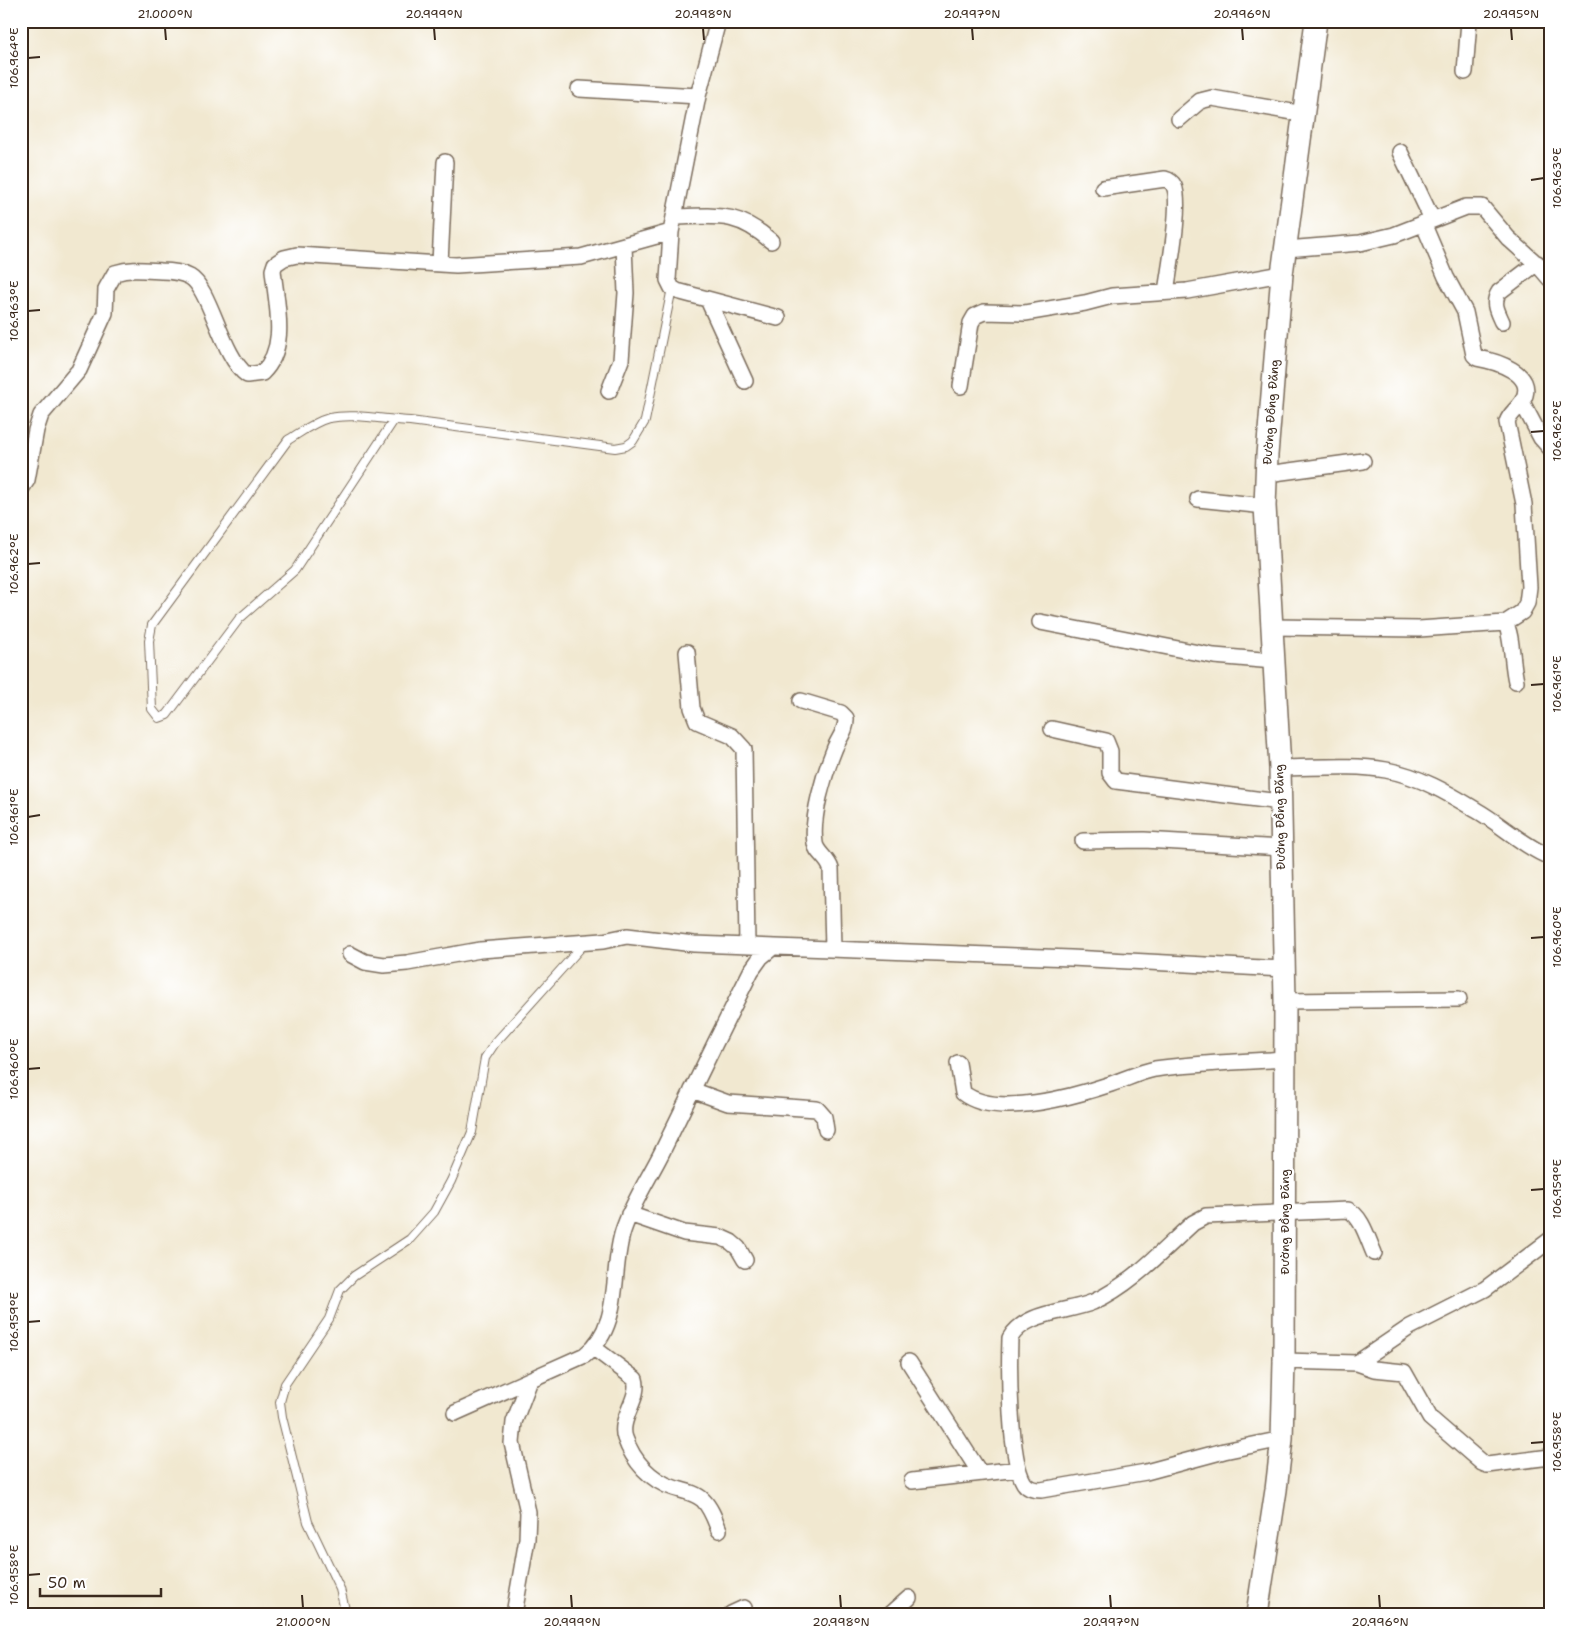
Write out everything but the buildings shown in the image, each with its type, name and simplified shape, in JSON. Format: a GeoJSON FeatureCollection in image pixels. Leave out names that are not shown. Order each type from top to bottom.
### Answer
{"type":"FeatureCollection","features":[{"type":"Feature","properties":{"kind":"main road","name":"Đường Đồng Đăng"},"geometry":{"type":"LineString","coordinates":[[1257,1614],[1282,1439],[1284,1362],[1285,1000],[1280,768],[1265,506],[1270,402],[1282,274],[1316,21]]}},
{"type":"Feature","properties":{"kind":"street"},"geometry":{"type":"LineString","coordinates":[[718,21],[698,96],[671,232],[668,280],[672,288],[708,300],[778,318]]}},
{"type":"Feature","properties":{"kind":"street"},"geometry":{"type":"LineString","coordinates":[[1465,72],[1469,21]]}},
{"type":"Feature","properties":{"kind":"street"},"geometry":{"type":"LineString","coordinates":[[579,89],[698,96]]}},
{"type":"Feature","properties":{"kind":"street"},"geometry":{"type":"LineString","coordinates":[[1179,119],[1200,101],[1212,98],[1226,98],[1304,114]]}},
{"type":"Feature","properties":{"kind":"street"},"geometry":{"type":"LineString","coordinates":[[1272,627],[1419,629],[1505,623],[1522,612],[1527,603],[1529,587],[1524,504],[1507,422],[1522,402],[1526,392],[1524,384],[1513,370],[1507,366],[1477,358],[1474,355],[1465,312],[1446,277],[1427,221],[1400,152]]}},
{"type":"Feature","properties":{"kind":"street"},"geometry":{"type":"LineString","coordinates":[[440,263],[445,162]]}},
{"type":"Feature","properties":{"kind":"street"},"geometry":{"type":"LineString","coordinates":[[1103,188],[1165,179],[1169,180],[1174,187],[1177,205],[1166,292]]}},
{"type":"Feature","properties":{"kind":"street"},"geometry":{"type":"LineString","coordinates":[[1286,249],[1360,243],[1394,234],[1466,207],[1482,207],[1508,238],[1537,263],[1550,279]]}},
{"type":"Feature","properties":{"kind":"street"},"geometry":{"type":"LineString","coordinates":[[674,217],[726,216],[756,228],[772,242]]}},
{"type":"Feature","properties":{"kind":"street"},"geometry":{"type":"LineString","coordinates":[[21,489],[27,480],[36,430],[41,415],[79,370],[105,313],[106,289],[115,273],[130,268],[179,272],[192,278],[201,288],[218,329],[240,370],[247,375],[262,373],[275,355],[279,328],[273,270],[275,264],[284,258],[316,256],[401,263],[456,265],[581,257],[671,232]]}},
{"type":"Feature","properties":{"kind":"street"},"geometry":{"type":"LineString","coordinates":[[608,391],[621,360],[626,293],[624,246]]}},
{"type":"Feature","properties":{"kind":"street"},"geometry":{"type":"LineString","coordinates":[[1502,322],[1496,309],[1496,297],[1499,292],[1537,263]]}},
{"type":"Feature","properties":{"kind":"street"},"geometry":{"type":"LineString","coordinates":[[961,386],[971,322],[975,316],[984,312],[1025,313],[1121,295],[1187,291],[1282,274]]}},
{"type":"Feature","properties":{"kind":"street"},"geometry":{"type":"LineString","coordinates":[[708,300],[746,381]]}},
{"type":"Feature","properties":{"kind":"street"},"geometry":{"type":"LineString","coordinates":[[1522,402],[1541,438],[1550,448]]}},
{"type":"Feature","properties":{"kind":"street"},"geometry":{"type":"LineString","coordinates":[[1267,474],[1363,461]]}},
{"type":"Feature","properties":{"kind":"street"},"geometry":{"type":"LineString","coordinates":[[1198,499],[1265,506]]}},
{"type":"Feature","properties":{"kind":"street"},"geometry":{"type":"LineString","coordinates":[[1040,622],[1223,657],[1274,661]]}},
{"type":"Feature","properties":{"kind":"street"},"geometry":{"type":"LineString","coordinates":[[1505,623],[1509,629],[1512,668],[1516,681]]}},
{"type":"Feature","properties":{"kind":"street"},"geometry":{"type":"LineString","coordinates":[[687,652],[692,708],[697,721],[732,736],[744,749],[747,946]]}},
{"type":"Feature","properties":{"kind":"street"},"geometry":{"type":"LineString","coordinates":[[801,701],[841,713],[846,718],[845,727],[834,747],[821,787],[814,835],[816,848],[828,860],[831,869],[833,949]]}},
{"type":"Feature","properties":{"kind":"street"},"geometry":{"type":"LineString","coordinates":[[1052,729],[1106,741],[1110,751],[1110,773],[1116,781],[1280,802]]}},
{"type":"Feature","properties":{"kind":"street"},"geometry":{"type":"LineString","coordinates":[[1280,768],[1376,769],[1396,773],[1436,786],[1479,811],[1515,837],[1550,857]]}},
{"type":"Feature","properties":{"kind":"street"},"geometry":{"type":"LineString","coordinates":[[1083,841],[1144,840],[1281,848]]}},
{"type":"Feature","properties":{"kind":"street"},"geometry":{"type":"LineString","coordinates":[[350,954],[365,962],[384,965],[407,963],[480,950],[586,942],[628,936],[694,944],[773,948],[1071,958],[1284,969]]}},
{"type":"Feature","properties":{"kind":"street"},"geometry":{"type":"LineString","coordinates":[[455,1413],[586,1355],[594,1348],[611,1314],[619,1245],[629,1214],[751,971],[761,957],[773,948]]}},
{"type":"Feature","properties":{"kind":"street"},"geometry":{"type":"LineString","coordinates":[[1285,1000],[1459,999]]}},
{"type":"Feature","properties":{"kind":"street"},"geometry":{"type":"LineString","coordinates":[[958,1063],[963,1093],[988,1102],[1005,1105],[1048,1100],[1110,1084],[1154,1069],[1285,1059]]}},
{"type":"Feature","properties":{"kind":"street"},"geometry":{"type":"LineString","coordinates":[[692,1090],[728,1103],[818,1109],[824,1117],[826,1130]]}},
{"type":"Feature","properties":{"kind":"street"},"geometry":{"type":"LineString","coordinates":[[1282,1439],[1224,1451],[1146,1472],[1041,1490],[1031,1490],[1025,1484],[1018,1469],[1013,1433],[1010,1338],[1016,1327],[1028,1321],[1091,1302],[1112,1292],[1193,1223],[1206,1216],[1341,1209],[1354,1212],[1374,1253]]}},
{"type":"Feature","properties":{"kind":"street"},"geometry":{"type":"LineString","coordinates":[[629,1214],[684,1233],[720,1237],[738,1248],[745,1260]]}},
{"type":"Feature","properties":{"kind":"street"},"geometry":{"type":"LineString","coordinates":[[1357,1363],[1410,1327],[1485,1289],[1550,1240]]}},
{"type":"Feature","properties":{"kind":"street"},"geometry":{"type":"LineString","coordinates":[[594,1348],[635,1379],[636,1391],[623,1430],[624,1437],[635,1458],[650,1477],[658,1482],[696,1495],[703,1500],[719,1530]]}},
{"type":"Feature","properties":{"kind":"street"},"geometry":{"type":"LineString","coordinates":[[908,1362],[980,1473]]}},
{"type":"Feature","properties":{"kind":"street"},"geometry":{"type":"LineString","coordinates":[[1284,1362],[1357,1363],[1374,1369],[1404,1372],[1430,1418],[1482,1463],[1487,1465],[1550,1457]]}},
{"type":"Feature","properties":{"kind":"street"},"geometry":{"type":"LineString","coordinates":[[514,1614],[527,1539],[528,1512],[512,1443],[514,1422],[530,1380]]}},
{"type":"Feature","properties":{"kind":"street"},"geometry":{"type":"LineString","coordinates":[[912,1481],[1018,1469]]}},
{"type":"Feature","properties":{"kind":"street"},"geometry":{"type":"LineString","coordinates":[[891,1614],[909,1598]]}},
{"type":"Feature","properties":{"kind":"lane"},"geometry":{"type":"LineString","coordinates":[[394,420],[295,570],[239,619],[167,715],[162,718],[155,715],[152,709],[149,641],[152,625],[288,440],[312,425],[328,418],[342,417],[394,420],[615,448],[626,446],[633,441],[645,421],[672,288]]}},
{"type":"Feature","properties":{"kind":"lane"},"geometry":{"type":"LineString","coordinates":[[346,1614],[340,1589],[308,1522],[282,1417],[280,1402],[285,1384],[329,1319],[340,1290],[354,1276],[410,1240],[434,1212],[451,1181],[472,1132],[485,1058],[495,1043],[586,942]]}}]}
